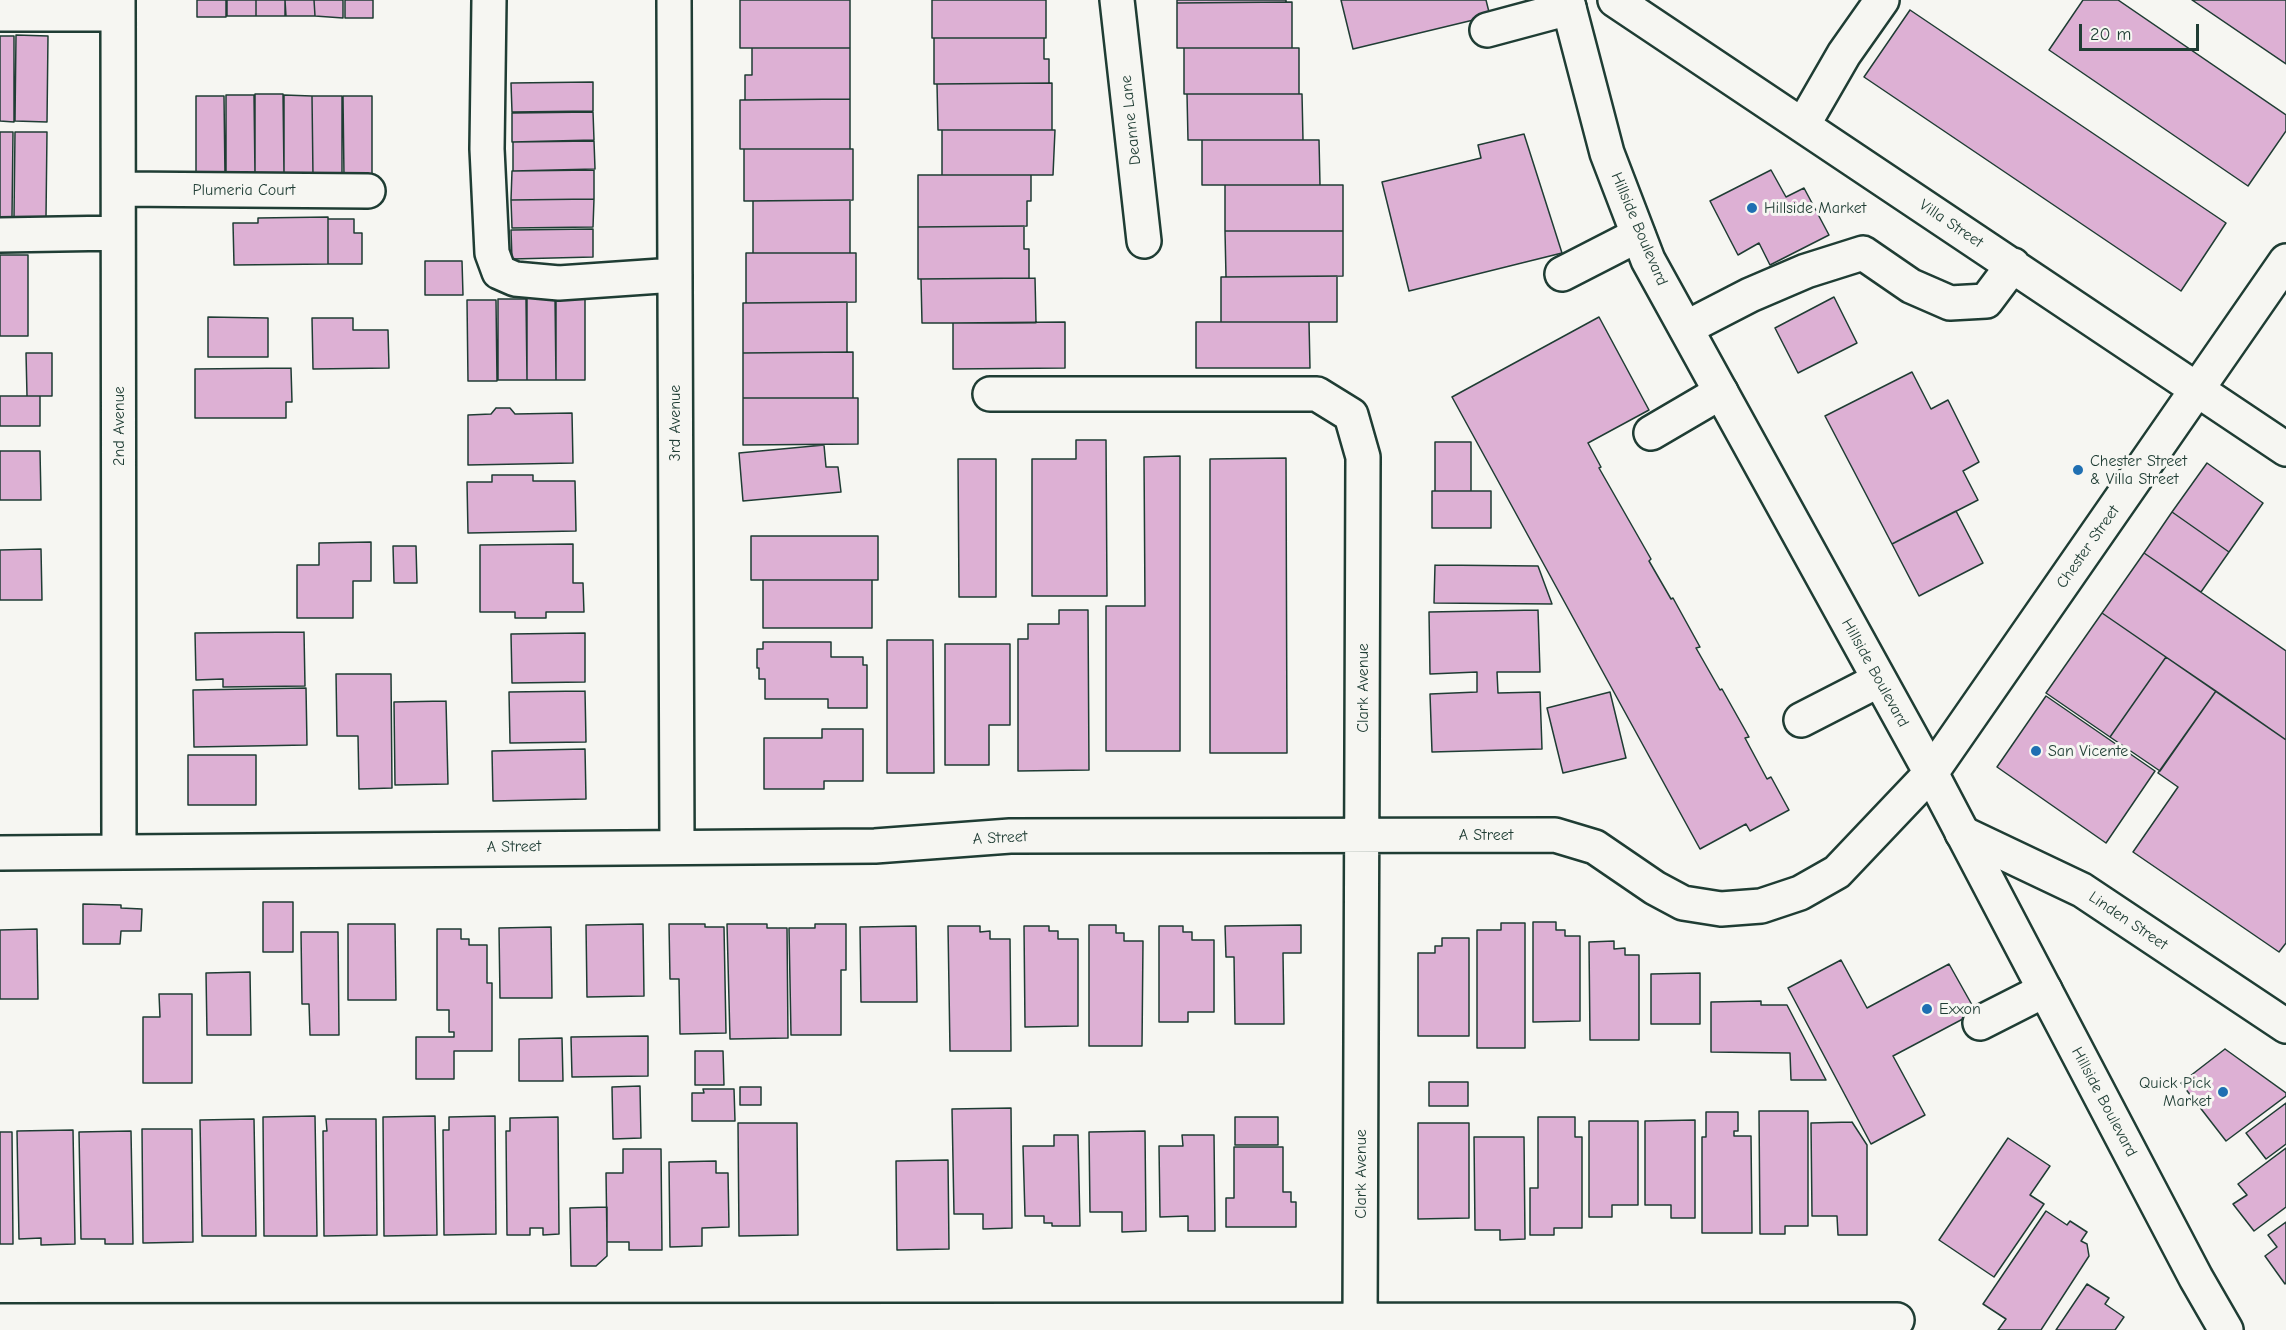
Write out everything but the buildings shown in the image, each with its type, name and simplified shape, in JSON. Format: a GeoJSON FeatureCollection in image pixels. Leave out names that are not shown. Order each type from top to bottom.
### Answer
{"type":"FeatureCollection","features":[{"type":"Feature","properties":{"kind":"street"},"geometry":{"type":"LineString","coordinates":[[489,0],[488,150],[492,253],[499,272],[515,279],[559,282],[675,275]]}},
{"type":"Feature","properties":{"kind":"street","name":"3rd Avenue"},"geometry":{"type":"LineString","coordinates":[[674,0],[677,846]]}},
{"type":"Feature","properties":{"kind":"street","name":"Deanne Lane"},"geometry":{"type":"LineString","coordinates":[[1117,0],[1144,241]]}},
{"type":"Feature","properties":{"kind":"street","name":"Villa Street"},"geometry":{"type":"LineString","coordinates":[[1615,0],[2286,448]]}},
{"type":"Feature","properties":{"kind":"street"},"geometry":{"type":"LineString","coordinates":[[1803,125],[1844,54],[1882,0]]}},
{"type":"Feature","properties":{"kind":"street"},"geometry":{"type":"LineString","coordinates":[[1487,30],[1568,4]]}},
{"type":"Feature","properties":{"kind":"street","name":"Hillside Boulevard"},"geometry":{"type":"LineString","coordinates":[[1568,4],[1606,153],[1648,260],[1931,773],[2196,1278],[2226,1330]]}},
{"type":"Feature","properties":{"kind":"street"},"geometry":{"type":"LineString","coordinates":[[0,14],[118,7]]}},
{"type":"Feature","properties":{"kind":"street","name":"2nd Avenue"},"geometry":{"type":"LineString","coordinates":[[118,7],[119,851]]}},
{"type":"Feature","properties":{"kind":"street","name":"Plumeria Court"},"geometry":{"type":"LineString","coordinates":[[119,189],[368,191]]}},
{"type":"Feature","properties":{"kind":"street"},"geometry":{"type":"LineString","coordinates":[[0,235],[118,233]]}},
{"type":"Feature","properties":{"kind":"street"},"geometry":{"type":"LineString","coordinates":[[1562,274],[1638,235]]}},
{"type":"Feature","properties":{"kind":"street"},"geometry":{"type":"LineString","coordinates":[[1686,328],[1750,295],[1806,271],[1863,253],[1911,286],[1950,303],[1986,301],[2013,265]]}},
{"type":"Feature","properties":{"kind":"street","name":"Chester Street"},"geometry":{"type":"LineString","coordinates":[[1931,773],[2199,390],[2286,261]]}},
{"type":"Feature","properties":{"kind":"street"},"geometry":{"type":"LineString","coordinates":[[1652,433],[1721,392]]}},
{"type":"Feature","properties":{"kind":"street","name":"Clark Avenue"},"geometry":{"type":"LineString","coordinates":[[990,394],[1317,394],[1351,415],[1363,457],[1360,1324]]}},
{"type":"Feature","properties":{"kind":"street"},"geometry":{"type":"LineString","coordinates":[[1801,720],[1879,680]]}},
{"type":"Feature","properties":{"kind":"street","name":"A Street"},"geometry":{"type":"LineString","coordinates":[[0,853],[875,846],[1010,836],[1555,835],[1595,847],[1655,888],[1683,903],[1721,909],[1761,906],[1800,893],[1837,872],[1931,773]]}},
{"type":"Feature","properties":{"kind":"street","name":"Linden Street"},"geometry":{"type":"LineString","coordinates":[[1962,833],[2082,891],[2286,1026]]}},
{"type":"Feature","properties":{"kind":"street"},"geometry":{"type":"LineString","coordinates":[[1980,1023],[2045,990]]}},
{"type":"Feature","properties":{"kind":"street"},"geometry":{"type":"LineString","coordinates":[[0,1321],[1360,1324],[1897,1320]]}},
{"type":"Feature","properties":{"kind":"place","name":"Hillside Market"},"geometry":{"type":"Point","coordinates":[1752,208]}},
{"type":"Feature","properties":{"kind":"place","name":"Chester Street & Villa Street"},"geometry":{"type":"Point","coordinates":[2078,470]}},
{"type":"Feature","properties":{"kind":"place","name":"San Vicente"},"geometry":{"type":"Point","coordinates":[2036,751]}},
{"type":"Feature","properties":{"kind":"place","name":"Exxon"},"geometry":{"type":"Point","coordinates":[1927,1009]}},
{"type":"Feature","properties":{"kind":"place","name":"Quick Pick Market"},"geometry":{"type":"Point","coordinates":[2223,1092]}}]}
